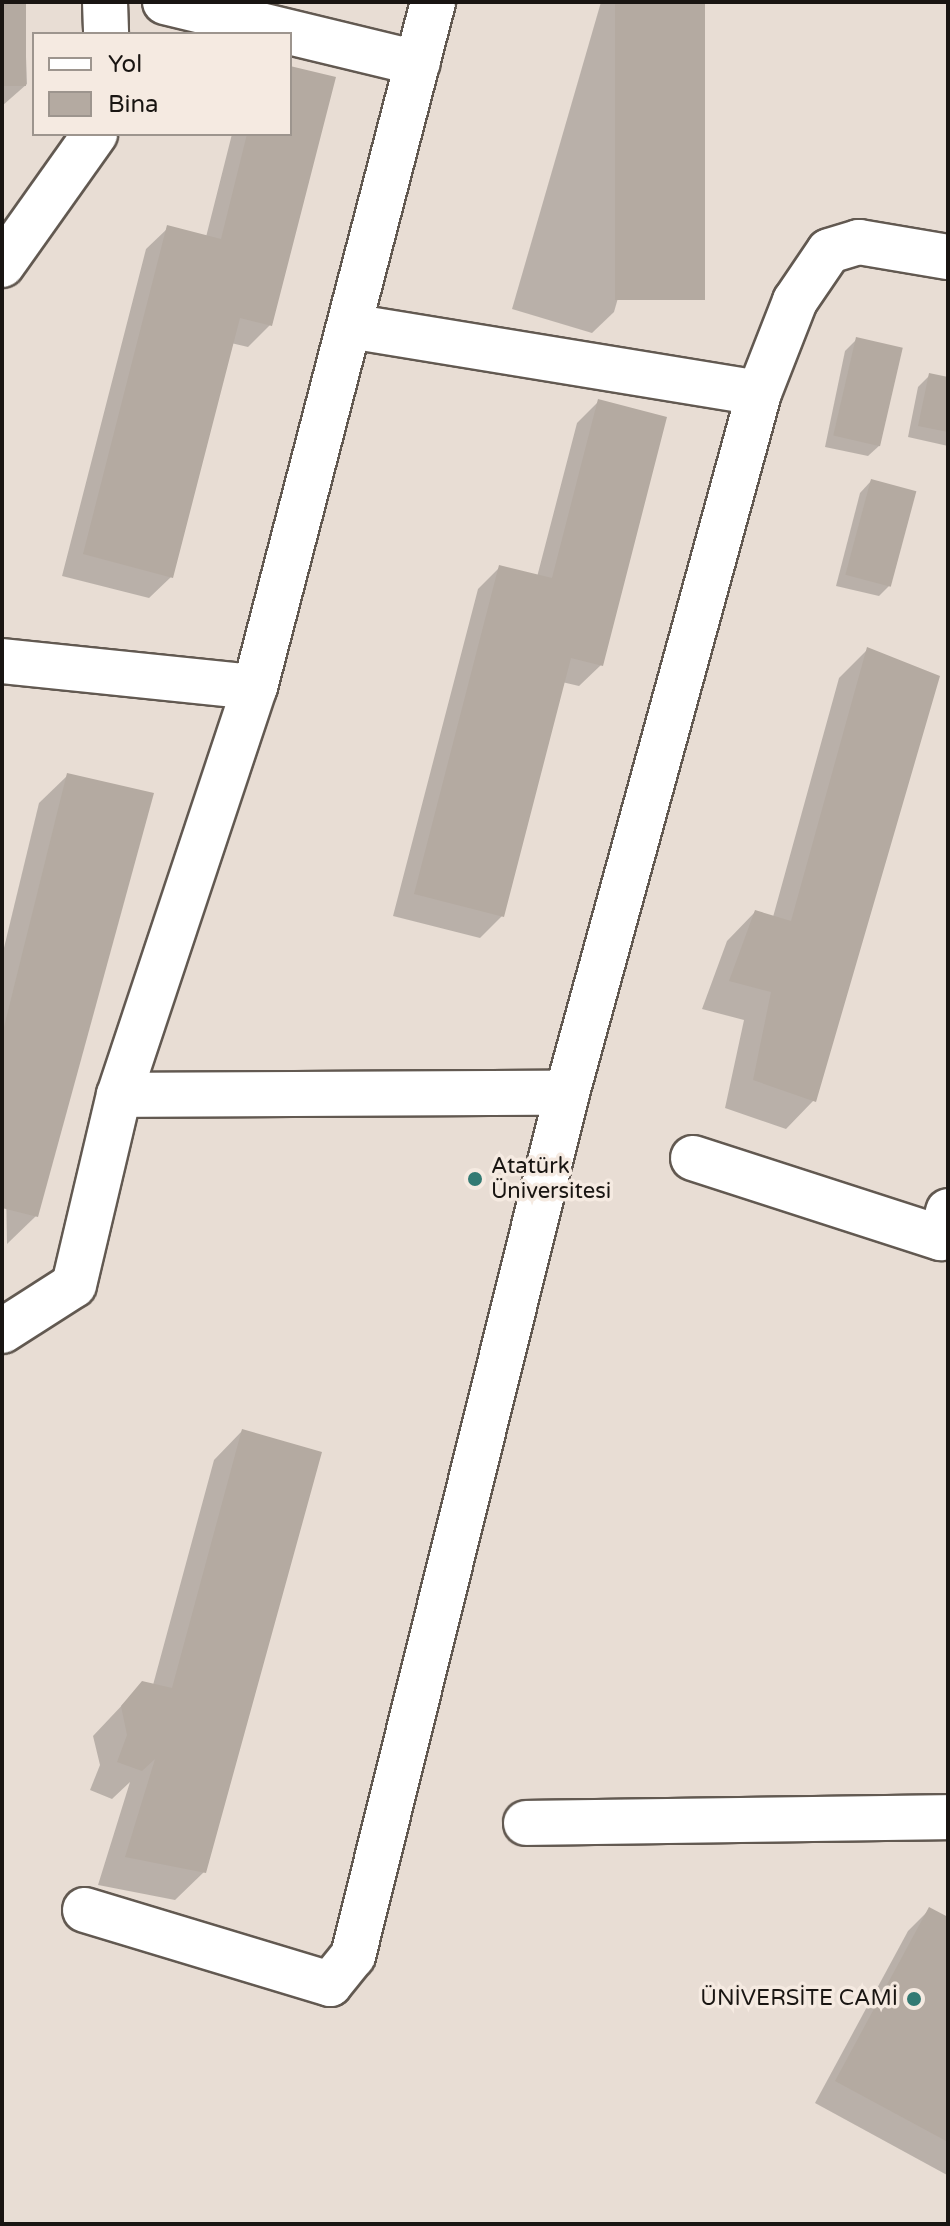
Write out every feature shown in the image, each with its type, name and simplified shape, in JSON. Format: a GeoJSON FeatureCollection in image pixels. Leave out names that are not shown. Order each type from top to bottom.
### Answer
{"type":"FeatureCollection","features":[{"type":"Feature","properties":{"kind":"street"},"geometry":{"type":"LineString","coordinates":[[105,2],[106,32]]}},
{"type":"Feature","properties":{"kind":"street"},"geometry":{"type":"LineString","coordinates":[[165,2],[289,32]]}},
{"type":"Feature","properties":{"kind":"street"},"geometry":{"type":"LineString","coordinates":[[2,1331],[74,1285],[119,1095],[255,687],[433,2]]}},
{"type":"Feature","properties":{"kind":"street"},"geometry":{"type":"LineString","coordinates":[[292,33],[418,63]]}},
{"type":"Feature","properties":{"kind":"street"},"geometry":{"type":"LineString","coordinates":[[2,265],[94,136]]}},
{"type":"Feature","properties":{"kind":"street"},"geometry":{"type":"LineString","coordinates":[[85,1910],[330,1984],[353,1956],[567,1093],[759,393],[795,301],[829,251],[859,242],[948,257]]}},
{"type":"Feature","properties":{"kind":"street"},"geometry":{"type":"LineString","coordinates":[[350,326],[759,393]]}},
{"type":"Feature","properties":{"kind":"street"},"geometry":{"type":"LineString","coordinates":[[2,661],[255,687]]}},
{"type":"Feature","properties":{"kind":"street"},"geometry":{"type":"LineString","coordinates":[[119,1095],[567,1093]]}},
{"type":"Feature","properties":{"kind":"street"},"geometry":{"type":"LineString","coordinates":[[693,1158],[941,1238],[948,1211]]}},
{"type":"Feature","properties":{"kind":"street"},"geometry":{"type":"LineString","coordinates":[[526,1823],[948,1817]]}},
{"type":"Feature","properties":{"kind":"building"},"geometry":{"type":"Polygon","coordinates":[[[2,2],[26,2],[26,86],[2,86],[2,2]]]}},
{"type":"Feature","properties":{"kind":"building"},"geometry":{"type":"Polygon","coordinates":[[[615,2],[705,2],[705,300],[615,300],[615,2]]]}},
{"type":"Feature","properties":{"kind":"building"},"geometry":{"type":"Polygon","coordinates":[[[292,66],[336,77],[272,326],[240,318],[173,578],[83,554],[167,225],[221,239],[247,136],[292,136],[292,66]]]}},
{"type":"Feature","properties":{"kind":"building"},"geometry":{"type":"Polygon","coordinates":[[[856,337],[903,348],[880,446],[833,435],[856,337]]]}},
{"type":"Feature","properties":{"kind":"building"},"geometry":{"type":"Polygon","coordinates":[[[929,373],[948,377],[948,432],[918,426],[929,373]]]}},
{"type":"Feature","properties":{"kind":"building"},"geometry":{"type":"Polygon","coordinates":[[[598,399],[667,417],[603,666],[571,658],[504,917],[414,894],[499,565],[552,578],[598,399]]]}},
{"type":"Feature","properties":{"kind":"building"},"geometry":{"type":"Polygon","coordinates":[[[871,479],[916,491],[891,587],[845,575],[871,479]]]}},
{"type":"Feature","properties":{"kind":"building"},"geometry":{"type":"Polygon","coordinates":[[[867,647],[940,676],[816,1102],[753,1080],[771,992],[729,981],[755,910],[791,921],[867,647]]]}},
{"type":"Feature","properties":{"kind":"building"},"geometry":{"type":"Polygon","coordinates":[[[67,773],[154,793],[38,1217],[2,1208],[2,1035],[67,773]]]}},
{"type":"Feature","properties":{"kind":"building"},"geometry":{"type":"Polygon","coordinates":[[[242,1429],[322,1452],[206,1873],[125,1857],[155,1759],[142,1771],[117,1762],[127,1735],[121,1706],[142,1681],[172,1688],[242,1429]]]}},
{"type":"Feature","properties":{"kind":"building","name":"ÜNİVERSİTE CAMİ"},"geometry":{"type":"Polygon","coordinates":[[[929,1907],[948,1917],[948,2142],[835,2081],[929,1907]]]}},
{"type":"Feature","properties":{"kind":"place","name":"Atatürk Üniversitesi"},"geometry":{"type":"Point","coordinates":[475,1179]}},
{"type":"Feature","properties":{"kind":"place","name":"ÜNİVERSİTE CAMİ"},"geometry":{"type":"Point","coordinates":[914,1999]}}]}
